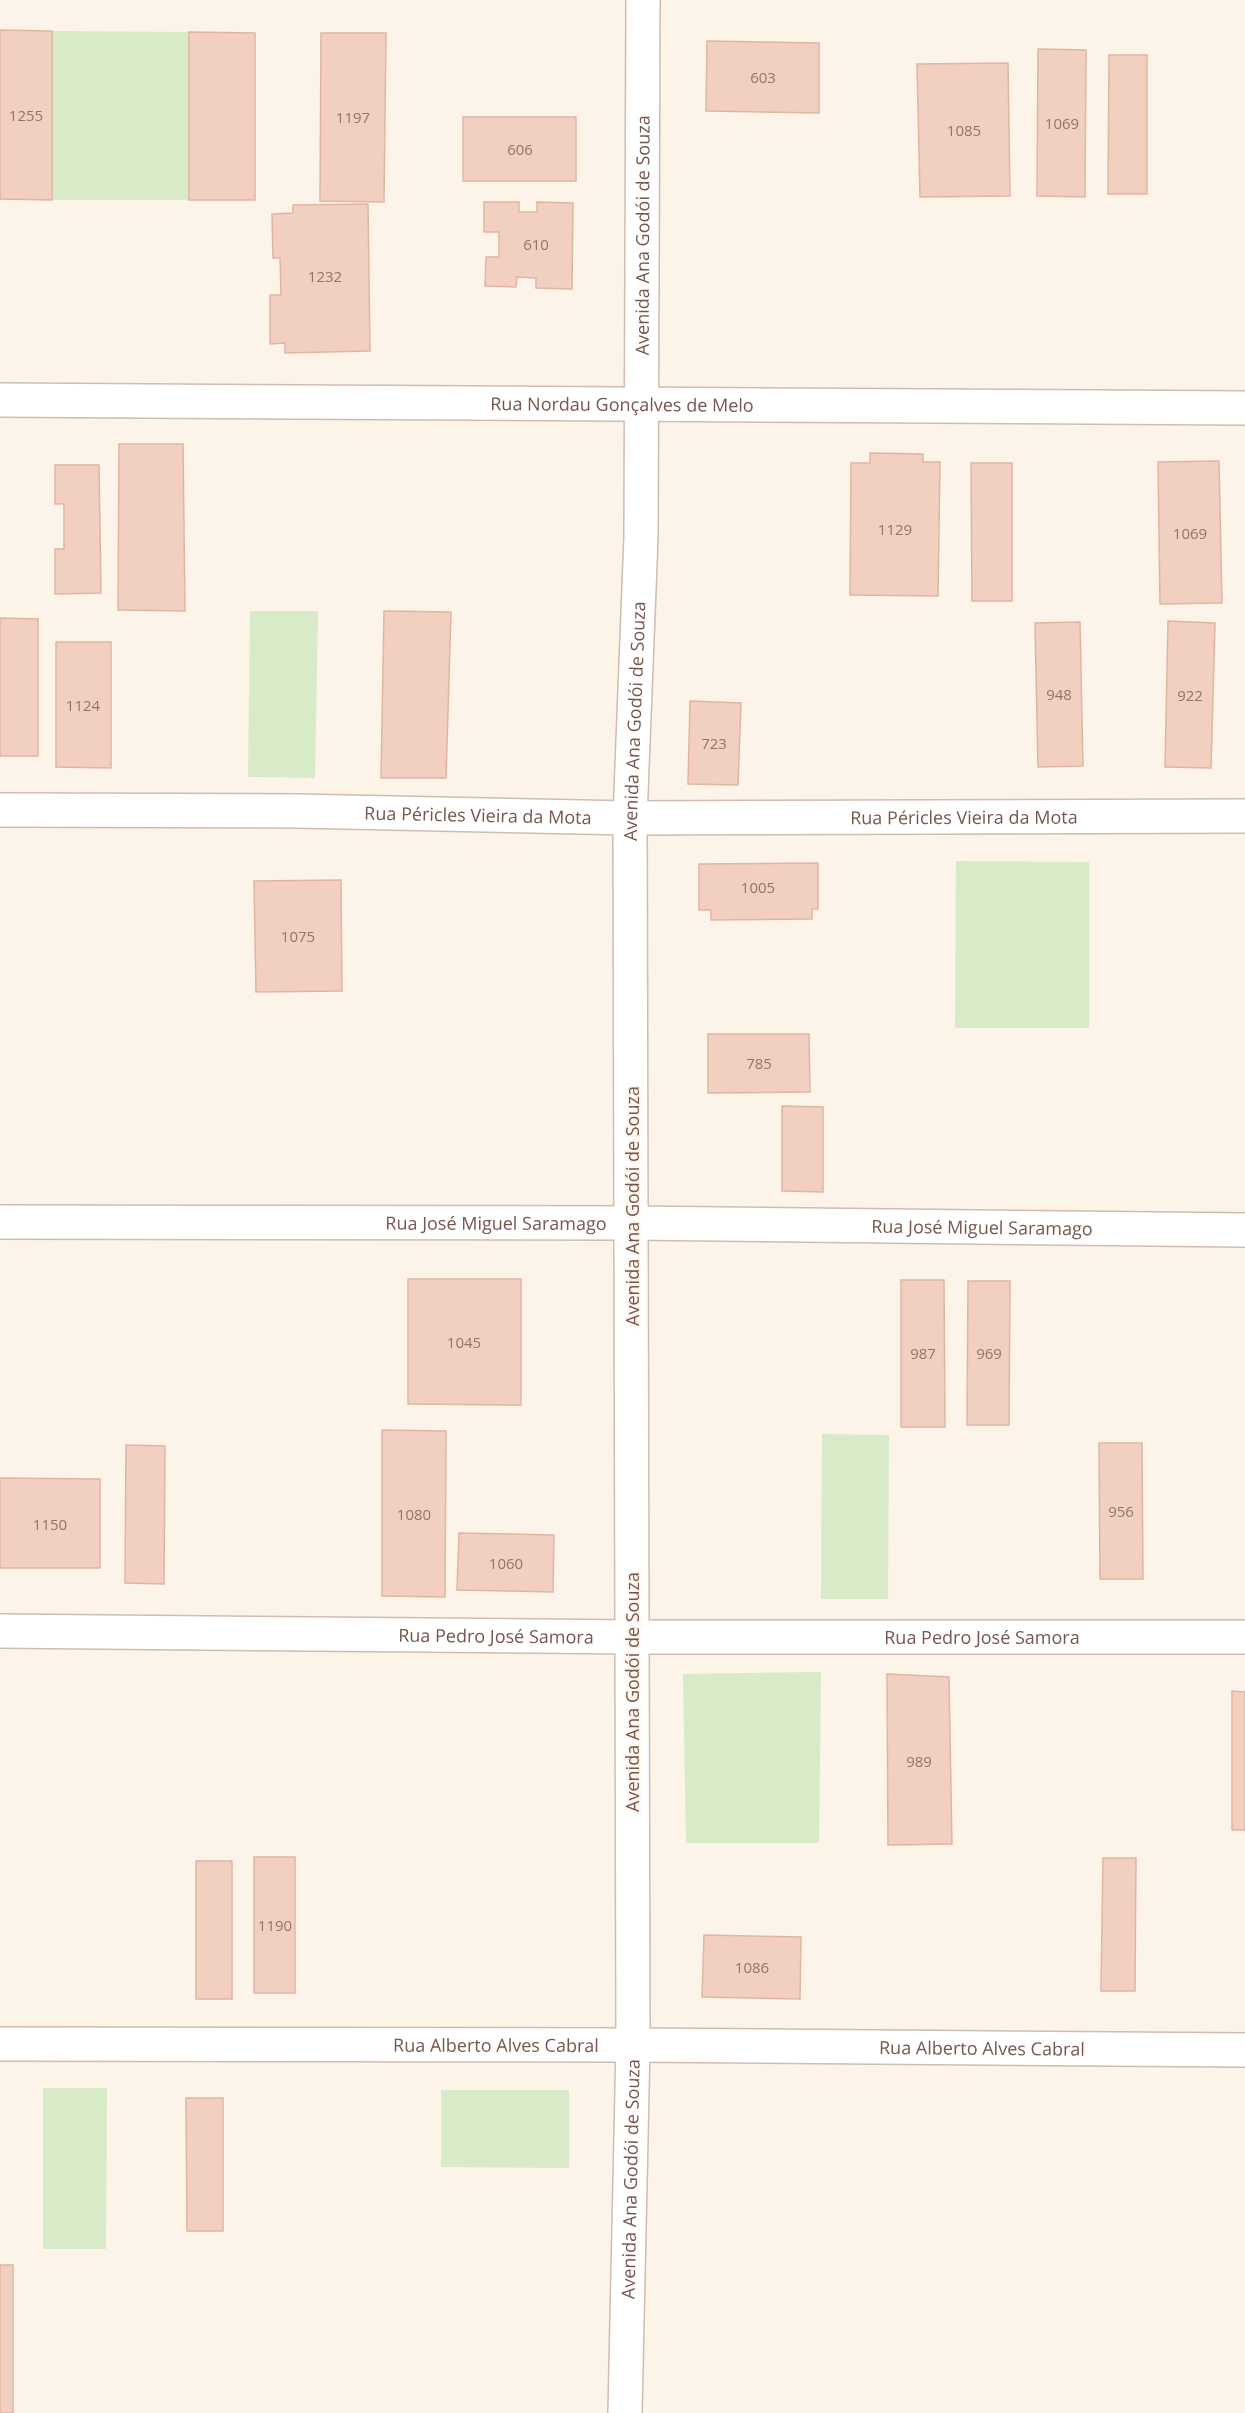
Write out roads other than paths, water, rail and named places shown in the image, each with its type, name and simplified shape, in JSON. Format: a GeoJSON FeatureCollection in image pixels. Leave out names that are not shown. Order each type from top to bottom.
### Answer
{"type":"FeatureCollection","features":[{"type":"Feature","properties":{"kind":"street","name":"Avenida Ana Godói de Souza"},"geometry":{"type":"LineString","coordinates":[[625,2413],[633,2045],[630,818],[641,537],[643,0]]}},
{"type":"Feature","properties":{"kind":"street","name":"Rua Nordau Gonçalves de Melo"},"geometry":{"type":"LineString","coordinates":[[0,400],[1245,408]]}},
{"type":"Feature","properties":{"kind":"street","name":"Rua Péricles Vieira da Mota"},"geometry":{"type":"LineString","coordinates":[[0,810],[285,811],[630,818],[1245,816]]}},
{"type":"Feature","properties":{"kind":"street","name":"Rua José Miguel Saramago"},"geometry":{"type":"LineString","coordinates":[[0,1222],[632,1222],[1245,1230]]}},
{"type":"Feature","properties":{"kind":"street","name":"Rua Pedro José Samora"},"geometry":{"type":"LineString","coordinates":[[0,1631],[633,1637],[1245,1638]]}},
{"type":"Feature","properties":{"kind":"street","name":"Rua Alberto Alves Cabral"},"geometry":{"type":"LineString","coordinates":[[0,2044],[633,2045],[1245,2050]]}}]}
